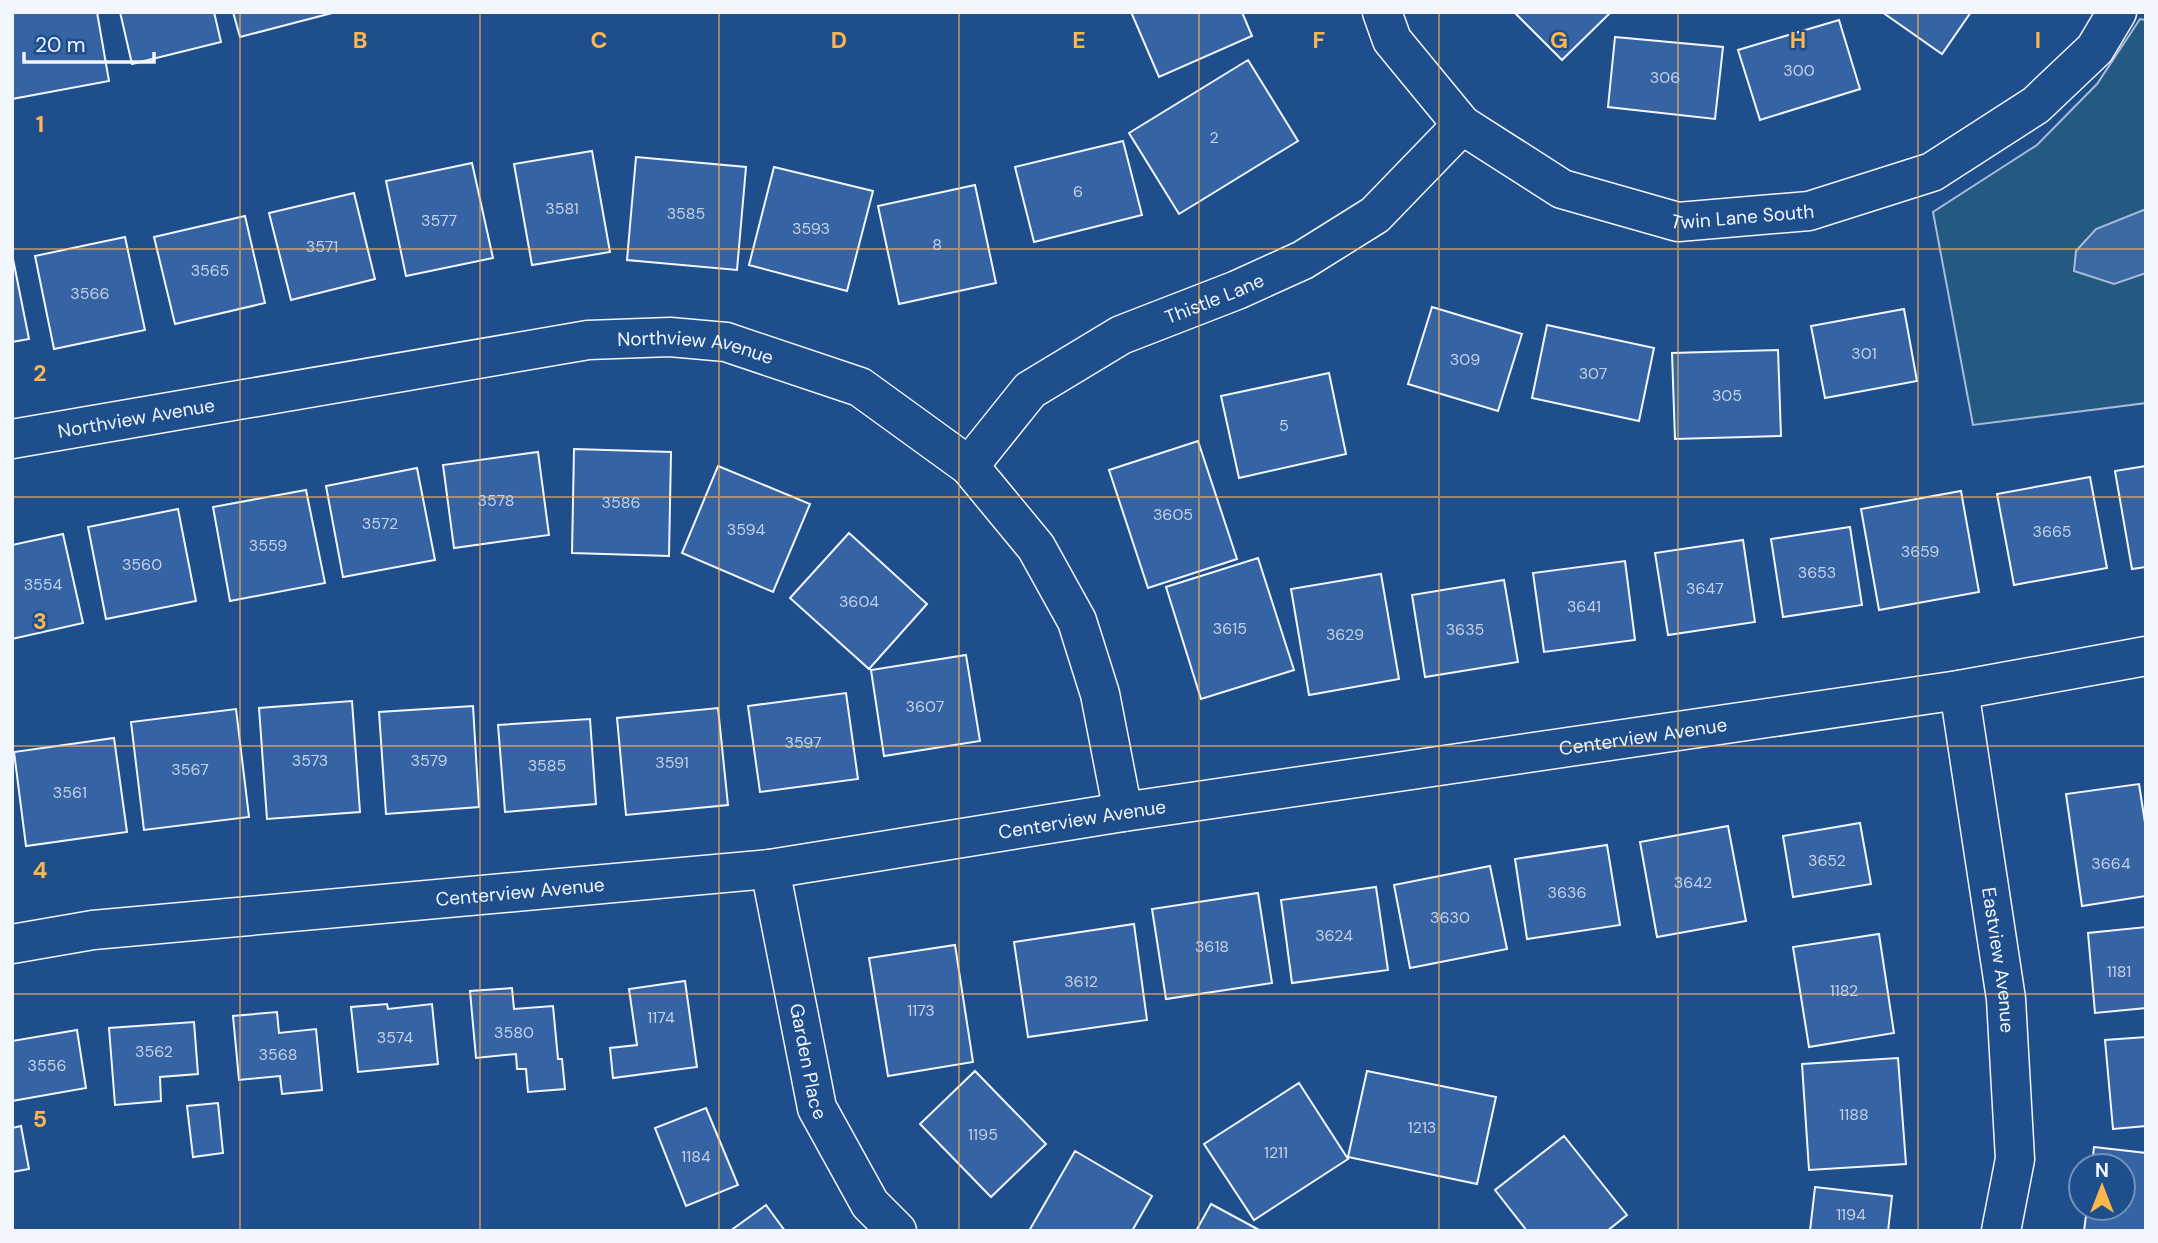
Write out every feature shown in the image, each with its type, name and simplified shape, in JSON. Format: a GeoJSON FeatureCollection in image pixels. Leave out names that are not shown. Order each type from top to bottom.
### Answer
{"type":"FeatureCollection","features":[{"type":"Feature","properties":{"kind":"street","name":"Twin Lane South"},"geometry":{"type":"LineString","coordinates":[[1382,12],[1392,40],[1462,125],[1562,189],[1678,222],[1809,211],[1932,172],[2036,105],[2095,49],[2117,12]]}},
{"type":"Feature","properties":{"kind":"street","name":"Thistle Lane"},"geometry":{"type":"LineString","coordinates":[[969,466],[1030,390],[1121,335],[1237,290],[1303,260],[1375,215],[1462,125]]}},
{"type":"Feature","properties":{"kind":"street","name":"Northview Avenue"},"geometry":{"type":"LineString","coordinates":[[12,439],[588,341],[670,337],[726,342],[860,387],[969,466],[1036,547],[1076,621],[1100,694],[1123,812]]}},
{"type":"Feature","properties":{"kind":"street","name":"Centerview Avenue"},"geometry":{"type":"LineString","coordinates":[[12,944],[107,929],[770,869],[1123,812],[1959,691],[2146,656]]}},
{"type":"Feature","properties":{"kind":"street","name":"Eastview Avenue"},"geometry":{"type":"LineString","coordinates":[[1959,691],[2006,999],[2015,1159],[2001,1231]]}},
{"type":"Feature","properties":{"kind":"street","name":"Garden Place"},"geometry":{"type":"LineString","coordinates":[[770,869],[817,1108],[870,1204],[897,1231]]}},
{"type":"Feature","properties":{"kind":"shaded area"},"geometry":{"type":"Polygon","coordinates":[[[2140,19],[2146,20],[2146,403],[1973,425],[1933,212],[2037,145],[2097,84],[2140,19]]]}},
{"type":"Feature","properties":{"kind":"shaded area"},"geometry":{"type":"Polygon","coordinates":[[[2146,209],[2146,273],[2114,284],[2074,271],[2076,251],[2096,229],[2146,209]]]}},
{"type":"Feature","properties":{"kind":"building"},"geometry":{"type":"Polygon","coordinates":[[[12,12],[97,12],[109,81],[12,99],[12,12]]]}},
{"type":"Feature","properties":{"kind":"building"},"geometry":{"type":"Polygon","coordinates":[[[120,12],[214,12],[221,42],[132,64],[120,12]]]}},
{"type":"Feature","properties":{"kind":"building"},"geometry":{"type":"Polygon","coordinates":[[[233,12],[336,12],[240,37],[233,12]]]}},
{"type":"Feature","properties":{"kind":"building"},"geometry":{"type":"Polygon","coordinates":[[[1131,12],[1242,12],[1252,36],[1159,77],[1131,12]]]}},
{"type":"Feature","properties":{"kind":"building"},"geometry":{"type":"Polygon","coordinates":[[[1514,12],[1611,12],[1562,60],[1514,12]]]}},
{"type":"Feature","properties":{"kind":"building"},"geometry":{"type":"Polygon","coordinates":[[[1882,12],[1971,12],[1942,54],[1882,12]]]}},
{"type":"Feature","properties":{"kind":"building"},"geometry":{"type":"Polygon","coordinates":[[[1839,20],[1860,89],[1760,120],[1738,50],[1839,20]]]}},
{"type":"Feature","properties":{"kind":"building"},"geometry":{"type":"Polygon","coordinates":[[[1615,37],[1723,47],[1715,119],[1608,107],[1615,37]]]}},
{"type":"Feature","properties":{"kind":"building"},"geometry":{"type":"Polygon","coordinates":[[[1248,60],[1298,141],[1179,214],[1129,133],[1248,60]]]}},
{"type":"Feature","properties":{"kind":"building"},"geometry":{"type":"Polygon","coordinates":[[[1123,141],[1142,215],[1034,242],[1015,167],[1123,141]]]}},
{"type":"Feature","properties":{"kind":"building"},"geometry":{"type":"Polygon","coordinates":[[[592,151],[610,252],[532,265],[514,164],[592,151]]]}},
{"type":"Feature","properties":{"kind":"building"},"geometry":{"type":"Polygon","coordinates":[[[636,157],[746,167],[737,270],[627,260],[636,157]]]}},
{"type":"Feature","properties":{"kind":"building"},"geometry":{"type":"Polygon","coordinates":[[[472,163],[493,258],[406,276],[386,181],[472,163]]]}},
{"type":"Feature","properties":{"kind":"building"},"geometry":{"type":"Polygon","coordinates":[[[774,167],[873,191],[847,291],[749,265],[774,167]]]}},
{"type":"Feature","properties":{"kind":"building"},"geometry":{"type":"Polygon","coordinates":[[[975,185],[996,283],[899,304],[878,206],[975,185]]]}},
{"type":"Feature","properties":{"kind":"building"},"geometry":{"type":"Polygon","coordinates":[[[354,193],[375,279],[291,300],[269,213],[354,193]]]}},
{"type":"Feature","properties":{"kind":"building"},"geometry":{"type":"Polygon","coordinates":[[[245,216],[265,303],[175,324],[154,237],[245,216]]]}},
{"type":"Feature","properties":{"kind":"building"},"geometry":{"type":"Polygon","coordinates":[[[125,237],[145,330],[54,349],[35,256],[125,237]]]}},
{"type":"Feature","properties":{"kind":"building"},"geometry":{"type":"Polygon","coordinates":[[[12,254],[29,339],[12,342],[12,254]]]}},
{"type":"Feature","properties":{"kind":"building"},"geometry":{"type":"Polygon","coordinates":[[[1432,307],[1522,334],[1498,411],[1408,384],[1432,307]]]}},
{"type":"Feature","properties":{"kind":"building"},"geometry":{"type":"Polygon","coordinates":[[[1904,309],[1917,381],[1825,398],[1811,326],[1904,309]]]}},
{"type":"Feature","properties":{"kind":"building"},"geometry":{"type":"Polygon","coordinates":[[[1547,325],[1654,348],[1639,421],[1532,398],[1547,325]]]}},
{"type":"Feature","properties":{"kind":"building"},"geometry":{"type":"Polygon","coordinates":[[[1778,350],[1781,436],[1675,439],[1672,353],[1778,350]]]}},
{"type":"Feature","properties":{"kind":"building"},"geometry":{"type":"Polygon","coordinates":[[[1329,373],[1346,454],[1239,478],[1221,396],[1329,373]]]}},
{"type":"Feature","properties":{"kind":"building"},"geometry":{"type":"Polygon","coordinates":[[[1198,441],[1237,559],[1148,588],[1109,470],[1198,441]]]}},
{"type":"Feature","properties":{"kind":"building"},"geometry":{"type":"Polygon","coordinates":[[[574,449],[671,452],[669,556],[572,553],[574,449]]]}},
{"type":"Feature","properties":{"kind":"building"},"geometry":{"type":"Polygon","coordinates":[[[538,452],[549,535],[454,548],[443,465],[538,452]]]}},
{"type":"Feature","properties":{"kind":"building"},"geometry":{"type":"Polygon","coordinates":[[[718,466],[810,504],[773,592],[682,553],[718,466]]]}},
{"type":"Feature","properties":{"kind":"building"},"geometry":{"type":"Polygon","coordinates":[[[2146,466],[2146,567],[2132,569],[2115,471],[2146,466]]]}},
{"type":"Feature","properties":{"kind":"building"},"geometry":{"type":"Polygon","coordinates":[[[417,468],[435,560],[343,577],[326,486],[417,468]]]}},
{"type":"Feature","properties":{"kind":"building"},"geometry":{"type":"Polygon","coordinates":[[[2090,477],[2107,568],[2014,585],[1997,494],[2090,477]]]}},
{"type":"Feature","properties":{"kind":"building"},"geometry":{"type":"Polygon","coordinates":[[[306,490],[325,583],[230,601],[213,507],[306,490]]]}},
{"type":"Feature","properties":{"kind":"building"},"geometry":{"type":"Polygon","coordinates":[[[1961,491],[1979,592],[1879,610],[1861,509],[1961,491]]]}},
{"type":"Feature","properties":{"kind":"building"},"geometry":{"type":"Polygon","coordinates":[[[178,509],[196,601],[106,619],[88,527],[178,509]]]}},
{"type":"Feature","properties":{"kind":"building"},"geometry":{"type":"Polygon","coordinates":[[[1850,527],[1862,605],[1783,617],[1771,539],[1850,527]]]}},
{"type":"Feature","properties":{"kind":"building"},"geometry":{"type":"Polygon","coordinates":[[[849,533],[927,604],[869,669],[790,598],[849,533]]]}},
{"type":"Feature","properties":{"kind":"building"},"geometry":{"type":"Polygon","coordinates":[[[63,534],[83,623],[12,639],[12,545],[63,534]]]}},
{"type":"Feature","properties":{"kind":"building"},"geometry":{"type":"Polygon","coordinates":[[[1743,540],[1755,622],[1668,635],[1655,553],[1743,540]]]}},
{"type":"Feature","properties":{"kind":"building"},"geometry":{"type":"Polygon","coordinates":[[[1258,558],[1294,670],[1201,699],[1166,587],[1258,558]]]}},
{"type":"Feature","properties":{"kind":"building"},"geometry":{"type":"Polygon","coordinates":[[[1625,561],[1635,640],[1544,652],[1533,573],[1625,561]]]}},
{"type":"Feature","properties":{"kind":"building"},"geometry":{"type":"Polygon","coordinates":[[[1381,574],[1399,679],[1309,695],[1291,589],[1381,574]]]}},
{"type":"Feature","properties":{"kind":"building"},"geometry":{"type":"Polygon","coordinates":[[[1504,580],[1518,662],[1425,677],[1412,595],[1504,580]]]}},
{"type":"Feature","properties":{"kind":"building"},"geometry":{"type":"Polygon","coordinates":[[[966,655],[980,741],[884,756],[871,670],[966,655]]]}},
{"type":"Feature","properties":{"kind":"building"},"geometry":{"type":"Polygon","coordinates":[[[846,693],[858,779],[760,792],[748,706],[846,693]]]}},
{"type":"Feature","properties":{"kind":"building"},"geometry":{"type":"Polygon","coordinates":[[[352,701],[360,812],[267,819],[259,708],[352,701]]]}},
{"type":"Feature","properties":{"kind":"building"},"geometry":{"type":"Polygon","coordinates":[[[473,706],[479,807],[386,814],[379,712],[473,706]]]}},
{"type":"Feature","properties":{"kind":"building"},"geometry":{"type":"Polygon","coordinates":[[[718,708],[728,805],[626,815],[617,718],[718,708]]]}},
{"type":"Feature","properties":{"kind":"building"},"geometry":{"type":"Polygon","coordinates":[[[236,709],[249,817],[144,830],[131,722],[236,709]]]}},
{"type":"Feature","properties":{"kind":"building"},"geometry":{"type":"Polygon","coordinates":[[[590,719],[596,804],[505,812],[498,725],[590,719]]]}},
{"type":"Feature","properties":{"kind":"building"},"geometry":{"type":"Polygon","coordinates":[[[114,738],[127,832],[26,846],[14,752],[114,738]]]}},
{"type":"Feature","properties":{"kind":"building"},"geometry":{"type":"Polygon","coordinates":[[[2139,784],[2146,829],[2146,896],[2082,906],[2066,794],[2139,784]]]}},
{"type":"Feature","properties":{"kind":"building"},"geometry":{"type":"Polygon","coordinates":[[[1860,823],[1871,884],[1793,897],[1783,836],[1860,823]]]}},
{"type":"Feature","properties":{"kind":"building"},"geometry":{"type":"Polygon","coordinates":[[[1728,826],[1746,921],[1657,937],[1640,842],[1728,826]]]}},
{"type":"Feature","properties":{"kind":"building"},"geometry":{"type":"Polygon","coordinates":[[[1607,845],[1620,925],[1527,939],[1515,859],[1607,845]]]}},
{"type":"Feature","properties":{"kind":"building"},"geometry":{"type":"Polygon","coordinates":[[[1490,866],[1507,949],[1410,968],[1394,885],[1490,866]]]}},
{"type":"Feature","properties":{"kind":"building"},"geometry":{"type":"Polygon","coordinates":[[[1376,887],[1388,970],[1292,983],[1281,900],[1376,887]]]}},
{"type":"Feature","properties":{"kind":"building"},"geometry":{"type":"Polygon","coordinates":[[[1258,893],[1272,983],[1166,999],[1152,909],[1258,893]]]}},
{"type":"Feature","properties":{"kind":"building"},"geometry":{"type":"Polygon","coordinates":[[[1134,924],[1147,1020],[1028,1037],[1014,942],[1134,924]]]}},
{"type":"Feature","properties":{"kind":"building"},"geometry":{"type":"Polygon","coordinates":[[[2146,927],[2146,1008],[2095,1013],[2088,933],[2146,927]]]}},
{"type":"Feature","properties":{"kind":"building"},"geometry":{"type":"Polygon","coordinates":[[[1879,934],[1894,1033],[1809,1047],[1793,947],[1879,934]]]}},
{"type":"Feature","properties":{"kind":"building"},"geometry":{"type":"Polygon","coordinates":[[[955,945],[973,1062],[888,1076],[869,958],[955,945]]]}},
{"type":"Feature","properties":{"kind":"building"},"geometry":{"type":"Polygon","coordinates":[[[685,981],[697,1067],[613,1078],[610,1048],[637,1045],[629,989],[685,981]]]}},
{"type":"Feature","properties":{"kind":"building"},"geometry":{"type":"Polygon","coordinates":[[[512,988],[514,1009],[553,1006],[558,1059],[562,1059],[565,1089],[528,1092],[526,1069],[517,1069],[516,1054],[476,1058],[470,991],[512,988]]]}},
{"type":"Feature","properties":{"kind":"building"},"geometry":{"type":"Polygon","coordinates":[[[387,1004],[388,1009],[432,1004],[438,1064],[358,1072],[351,1007],[387,1004]]]}},
{"type":"Feature","properties":{"kind":"building"},"geometry":{"type":"Polygon","coordinates":[[[277,1012],[279,1033],[316,1029],[322,1090],[282,1094],[280,1076],[239,1080],[233,1016],[277,1012]]]}},
{"type":"Feature","properties":{"kind":"building"},"geometry":{"type":"Polygon","coordinates":[[[194,1022],[198,1074],[160,1077],[161,1101],[115,1105],[109,1028],[194,1022]]]}},
{"type":"Feature","properties":{"kind":"building"},"geometry":{"type":"Polygon","coordinates":[[[77,1030],[86,1088],[12,1101],[12,1041],[77,1030]]]}},
{"type":"Feature","properties":{"kind":"building"},"geometry":{"type":"Polygon","coordinates":[[[2146,1037],[2146,1126],[2113,1129],[2105,1040],[2146,1037]]]}},
{"type":"Feature","properties":{"kind":"building"},"geometry":{"type":"Polygon","coordinates":[[[1898,1058],[1906,1164],[1809,1170],[1802,1064],[1898,1058]]]}},
{"type":"Feature","properties":{"kind":"building"},"geometry":{"type":"Polygon","coordinates":[[[975,1071],[1046,1144],[991,1197],[920,1124],[975,1071]]]}},
{"type":"Feature","properties":{"kind":"building"},"geometry":{"type":"Polygon","coordinates":[[[1367,1071],[1496,1097],[1477,1184],[1348,1157],[1367,1071]]]}},
{"type":"Feature","properties":{"kind":"building"},"geometry":{"type":"Polygon","coordinates":[[[1299,1083],[1348,1159],[1254,1220],[1204,1144],[1299,1083]]]}},
{"type":"Feature","properties":{"kind":"building"},"geometry":{"type":"Polygon","coordinates":[[[218,1103],[223,1153],[193,1157],[187,1106],[218,1103]]]}},
{"type":"Feature","properties":{"kind":"building"},"geometry":{"type":"Polygon","coordinates":[[[706,1108],[738,1185],[686,1206],[655,1128],[706,1108]]]}},
{"type":"Feature","properties":{"kind":"building"},"geometry":{"type":"Polygon","coordinates":[[[21,1126],[29,1169],[12,1172],[12,1128],[21,1126]]]}},
{"type":"Feature","properties":{"kind":"building"},"geometry":{"type":"Polygon","coordinates":[[[1564,1136],[1627,1215],[1607,1231],[1527,1231],[1495,1190],[1564,1136]]]}},
{"type":"Feature","properties":{"kind":"building"},"geometry":{"type":"Polygon","coordinates":[[[2094,1147],[2146,1153],[2146,1231],[2084,1231],[2085,1222],[2137,1222],[2137,1152],[2093,1152],[2094,1147]]]}},
{"type":"Feature","properties":{"kind":"building"},"geometry":{"type":"Polygon","coordinates":[[[1075,1151],[1152,1196],[1132,1231],[1029,1231],[1075,1151]]]}},
{"type":"Feature","properties":{"kind":"building"},"geometry":{"type":"Polygon","coordinates":[[[1815,1187],[1892,1196],[1888,1231],[1810,1231],[1815,1187]]]}},
{"type":"Feature","properties":{"kind":"building"},"geometry":{"type":"Polygon","coordinates":[[[1211,1204],[1261,1231],[1196,1231],[1211,1204]]]}},
{"type":"Feature","properties":{"kind":"building"},"geometry":{"type":"Polygon","coordinates":[[[766,1205],[785,1231],[730,1231],[766,1205]]]}}]}
